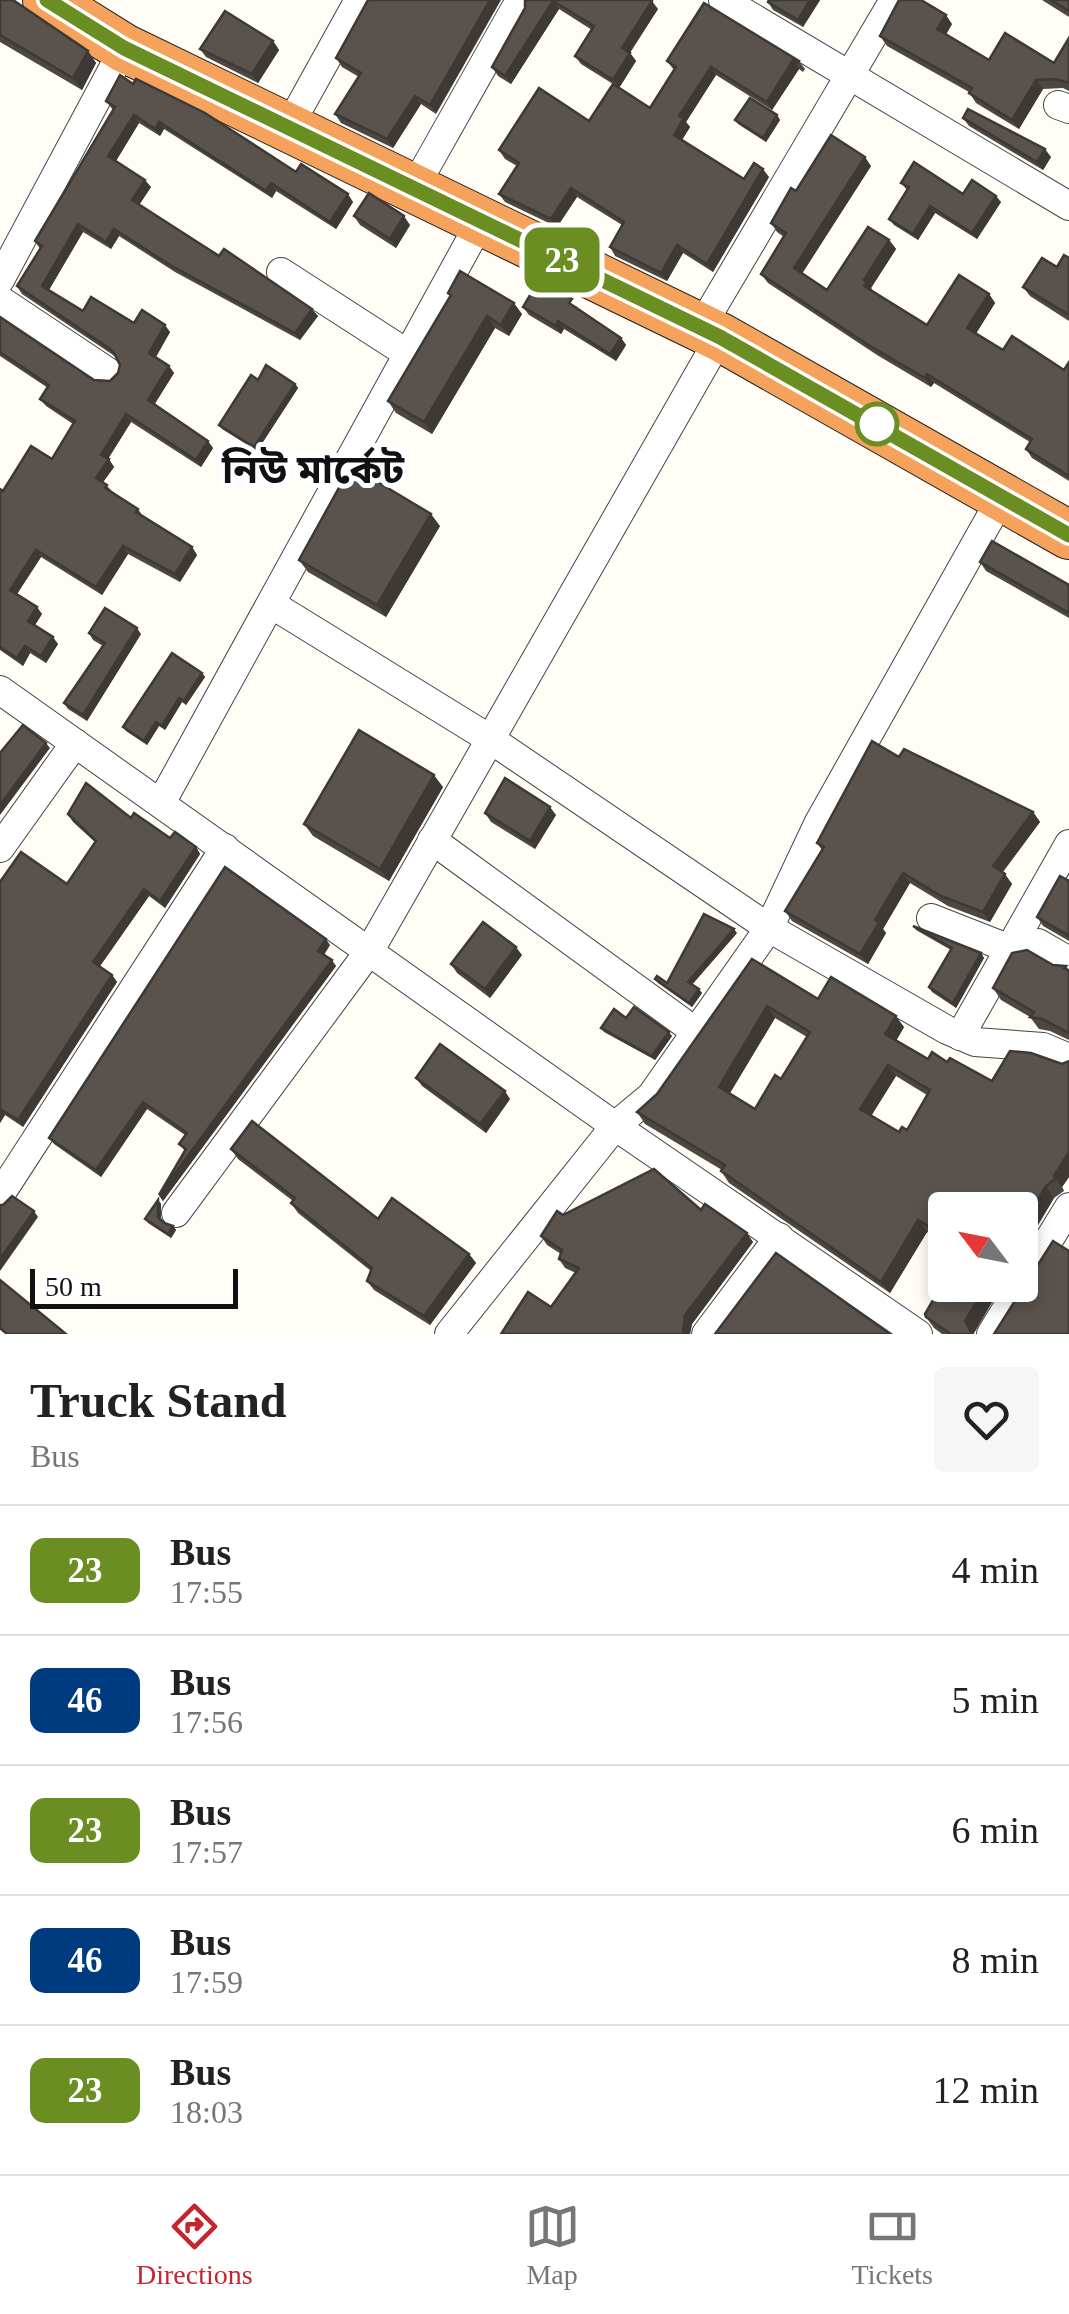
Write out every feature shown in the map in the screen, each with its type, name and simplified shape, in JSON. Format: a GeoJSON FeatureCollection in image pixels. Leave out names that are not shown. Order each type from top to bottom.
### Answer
{"type":"FeatureCollection","features":[{"type":"Feature","properties":{"kind":"highway"},"geometry":{"type":"LineString","coordinates":[[47,0],[124,48],[710,332],[1069,535]]}},
{"type":"Feature","properties":{"kind":"street"},"geometry":{"type":"LineString","coordinates":[[288,128],[359,0]]}},
{"type":"Feature","properties":{"kind":"street"},"geometry":{"type":"LineString","coordinates":[[722,0],[1065,194]]}},
{"type":"Feature","properties":{"kind":"street"},"geometry":{"type":"LineString","coordinates":[[176,1213],[370,950],[490,739],[848,74],[894,0]]}},
{"type":"Feature","properties":{"kind":"street"},"geometry":{"type":"LineString","coordinates":[[414,188],[514,9]]}},
{"type":"Feature","properties":{"kind":"street"},"geometry":{"type":"LineString","coordinates":[[0,280],[124,48]]}},
{"type":"Feature","properties":{"kind":"street"},"geometry":{"type":"LineString","coordinates":[[161,804],[482,221]]}},
{"type":"Feature","properties":{"kind":"street"},"geometry":{"type":"LineString","coordinates":[[281,272],[408,354]]}},
{"type":"Feature","properties":{"kind":"street"},"geometry":{"type":"LineString","coordinates":[[0,300],[108,372]]}},
{"type":"Feature","properties":{"kind":"street"},"geometry":{"type":"LineString","coordinates":[[449,1334],[616,1126],[651,1096],[769,928],[819,822],[1003,495]]}},
{"type":"Feature","properties":{"kind":"street"},"geometry":{"type":"LineString","coordinates":[[271,604],[490,739],[769,928],[960,1036],[975,1042],[1043,1046],[1069,1058]]}},
{"type":"Feature","properties":{"kind":"street"},"geometry":{"type":"LineString","coordinates":[[0,690],[616,1126],[918,1334]]}},
{"type":"Feature","properties":{"kind":"street"},"geometry":{"type":"LineString","coordinates":[[0,848],[75,743]]}},
{"type":"Feature","properties":{"kind":"street"},"geometry":{"type":"LineString","coordinates":[[432,840],[696,1032]]}},
{"type":"Feature","properties":{"kind":"street"},"geometry":{"type":"LineString","coordinates":[[960,1036],[1069,844]]}},
{"type":"Feature","properties":{"kind":"street"},"geometry":{"type":"LineString","coordinates":[[0,1196],[225,848]]}},
{"type":"Feature","properties":{"kind":"street"},"geometry":{"type":"LineString","coordinates":[[932,918],[1010,949],[1038,942],[1069,960]]}},
{"type":"Feature","properties":{"kind":"street"},"geometry":{"type":"LineString","coordinates":[[990,1334],[1069,1207]]}},
{"type":"Feature","properties":{"kind":"street"},"geometry":{"type":"LineString","coordinates":[[706,1334],[779,1236]]}},
{"type":"Feature","properties":{"kind":"building"},"geometry":{"type":"Polygon","coordinates":[[[0,0],[13,0],[88,51],[73,78],[0,35],[0,0]]]}},
{"type":"Feature","properties":{"kind":"building"},"geometry":{"type":"Polygon","coordinates":[[[368,0],[490,0],[430,105],[415,96],[387,139],[335,114],[361,73],[336,58],[368,0]]]}},
{"type":"Feature","properties":{"kind":"building"},"geometry":{"type":"Polygon","coordinates":[[[525,0],[652,1],[622,48],[630,53],[613,80],[575,56],[594,26],[553,1],[505,76],[492,67],[525,8],[525,0]]]}},
{"type":"Feature","properties":{"kind":"building"},"geometry":{"type":"Polygon","coordinates":[[[769,0],[810,0],[798,20],[769,0]]]}},
{"type":"Feature","properties":{"kind":"building"},"geometry":{"type":"Polygon","coordinates":[[[899,0],[921,0],[946,15],[937,29],[989,60],[1005,33],[1054,63],[1069,38],[1069,83],[1036,80],[1012,120],[969,93],[972,88],[880,36],[899,0]]]}},
{"type":"Feature","properties":{"kind":"building"},"geometry":{"type":"Polygon","coordinates":[[[1051,0],[1069,0],[1069,11],[1051,0]]]}},
{"type":"Feature","properties":{"kind":"building"},"geometry":{"type":"Polygon","coordinates":[[[704,3],[799,61],[793,60],[767,102],[711,67],[679,116],[684,118],[674,135],[744,179],[754,163],[763,169],[707,264],[677,245],[661,273],[610,247],[624,222],[571,188],[551,219],[499,194],[519,163],[499,150],[539,88],[589,121],[613,84],[650,108],[676,67],[667,61],[704,3]]]}},
{"type":"Feature","properties":{"kind":"building"},"geometry":{"type":"Polygon","coordinates":[[[225,11],[273,41],[252,74],[200,49],[225,11]]]}},
{"type":"Feature","properties":{"kind":"building"},"geometry":{"type":"Polygon","coordinates":[[[120,75],[205,113],[296,172],[301,164],[348,194],[330,222],[271,183],[266,191],[159,122],[155,129],[134,115],[108,156],[145,180],[132,200],[219,256],[224,249],[312,309],[295,333],[170,265],[114,229],[106,242],[78,224],[42,286],[83,311],[91,297],[134,323],[142,310],[165,325],[149,353],[169,366],[148,400],[208,441],[196,460],[126,414],[101,455],[109,459],[96,478],[138,509],[136,512],[192,547],[175,574],[123,546],[96,587],[36,550],[10,590],[37,607],[28,621],[53,637],[41,656],[25,646],[17,658],[0,647],[0,489],[3,491],[31,446],[52,459],[75,421],[40,399],[49,385],[0,352],[0,317],[94,380],[110,381],[118,373],[120,365],[113,351],[17,286],[42,246],[35,241],[115,107],[106,101],[120,75]]]}},
{"type":"Feature","properties":{"kind":"building"},"geometry":{"type":"Polygon","coordinates":[[[750,98],[777,115],[763,138],[735,120],[750,98]]]}},
{"type":"Feature","properties":{"kind":"building"},"geometry":{"type":"Polygon","coordinates":[[[968,109],[1045,149],[1037,162],[963,118],[968,109]]]}},
{"type":"Feature","properties":{"kind":"building"},"geometry":{"type":"Polygon","coordinates":[[[831,135],[865,157],[794,268],[827,290],[868,227],[889,240],[864,286],[927,325],[959,275],[989,294],[967,328],[1003,350],[1012,336],[1064,370],[1069,362],[1069,476],[1026,449],[1032,439],[927,374],[925,378],[870,346],[761,274],[786,233],[771,223],[791,188],[796,191],[831,135]]]}},
{"type":"Feature","properties":{"kind":"building"},"geometry":{"type":"Polygon","coordinates":[[[914,162],[963,194],[972,180],[996,196],[972,233],[930,206],[913,234],[889,219],[909,187],[901,183],[914,162]]]}},
{"type":"Feature","properties":{"kind":"building"},"geometry":{"type":"Polygon","coordinates":[[[369,193],[404,216],[390,239],[354,216],[369,193]]]}},
{"type":"Feature","properties":{"kind":"building"},"geometry":{"type":"Polygon","coordinates":[[[1064,255],[1069,258],[1069,315],[1023,287],[1042,258],[1057,267],[1064,255]]]}},
{"type":"Feature","properties":{"kind":"building"},"geometry":{"type":"Polygon","coordinates":[[[460,271],[514,303],[501,325],[487,316],[424,422],[388,401],[451,295],[448,293],[460,271]]]}},
{"type":"Feature","properties":{"kind":"building"},"geometry":{"type":"Polygon","coordinates":[[[539,280],[572,299],[569,303],[621,338],[610,354],[558,321],[556,326],[523,307],[539,280]]]}},
{"type":"Feature","properties":{"kind":"building"},"geometry":{"type":"Polygon","coordinates":[[[266,365],[295,384],[254,447],[219,425],[251,375],[258,380],[266,365]]]}},
{"type":"Feature","properties":{"kind":"building"},"geometry":{"type":"Polygon","coordinates":[[[351,466],[431,514],[377,605],[299,560],[351,466]]]}},
{"type":"Feature","properties":{"kind":"building"},"geometry":{"type":"Polygon","coordinates":[[[992,541],[1069,585],[1069,613],[980,562],[992,541]]]}},
{"type":"Feature","properties":{"kind":"building"},"geometry":{"type":"Polygon","coordinates":[[[105,608],[137,628],[83,715],[64,703],[105,643],[89,633],[105,608]]]}},
{"type":"Feature","properties":{"kind":"building"},"geometry":{"type":"Polygon","coordinates":[[[172,653],[202,673],[184,701],[179,698],[162,726],[156,722],[144,741],[123,727],[172,653]]]}},
{"type":"Feature","properties":{"kind":"building"},"geometry":{"type":"Polygon","coordinates":[[[23,725],[46,743],[0,805],[0,753],[23,725]]]}},
{"type":"Feature","properties":{"kind":"building"},"geometry":{"type":"Polygon","coordinates":[[[359,730],[434,775],[380,869],[304,824],[359,730]]]}},
{"type":"Feature","properties":{"kind":"building"},"geometry":{"type":"Polygon","coordinates":[[[872,741],[899,757],[904,749],[1033,812],[993,866],[1005,874],[983,912],[941,896],[903,873],[860,954],[785,911],[824,847],[817,843],[872,741]]]}},
{"type":"Feature","properties":{"kind":"building"},"geometry":{"type":"Polygon","coordinates":[[[505,778],[550,807],[530,841],[485,813],[505,778]]]}},
{"type":"Feature","properties":{"kind":"building"},"geometry":{"type":"Polygon","coordinates":[[[86,783],[131,818],[134,813],[170,838],[175,832],[196,847],[160,901],[144,889],[93,962],[112,975],[18,1120],[0,1109],[0,882],[21,852],[67,884],[96,841],[68,814],[86,783]]]}},
{"type":"Feature","properties":{"kind":"building"},"geometry":{"type":"Polygon","coordinates":[[[225,867],[326,939],[318,951],[332,960],[159,1195],[186,1149],[179,1144],[187,1133],[143,1102],[96,1170],[49,1138],[225,867]]]}},
{"type":"Feature","properties":{"kind":"building"},"geometry":{"type":"Polygon","coordinates":[[[1060,876],[1069,881],[1069,936],[1037,917],[1060,876]]]}},
{"type":"Feature","properties":{"kind":"building"},"geometry":{"type":"Polygon","coordinates":[[[704,914],[734,929],[688,982],[699,989],[689,1003],[655,979],[657,976],[667,983],[704,914]]]}},
{"type":"Feature","properties":{"kind":"building"},"geometry":{"type":"Polygon","coordinates":[[[483,922],[516,947],[485,989],[451,964],[483,922]]]}},
{"type":"Feature","properties":{"kind":"building"},"geometry":{"type":"Polygon","coordinates":[[[913,926],[981,953],[953,1003],[929,987],[952,948],[913,926]]]}},
{"type":"Feature","properties":{"kind":"building"},"geometry":{"type":"Polygon","coordinates":[[[1027,950],[1053,965],[1066,966],[1069,971],[1069,1033],[1030,1017],[1034,1012],[993,988],[1012,953],[1027,950]]]}},
{"type":"Feature","properties":{"kind":"building"},"geometry":{"type":"Polygon","coordinates":[[[752,959],[818,999],[831,977],[896,1016],[885,1034],[928,1059],[932,1052],[947,1062],[950,1058],[992,1081],[1010,1051],[1031,1053],[1062,1064],[1069,1061],[1069,1152],[1055,1179],[1038,1200],[1038,1192],[928,1192],[928,1226],[918,1220],[881,1282],[721,1171],[725,1165],[637,1112],[657,1094],[752,959]],[[767,1006],[719,1087],[755,1109],[775,1075],[781,1079],[810,1032],[767,1006]],[[888,1065],[860,1109],[899,1132],[902,1127],[907,1130],[930,1090],[888,1065]]]}},
{"type":"Feature","properties":{"kind":"building"},"geometry":{"type":"Polygon","coordinates":[[[634,1007],[669,1032],[652,1056],[601,1028],[614,1009],[626,1018],[634,1007]]]}},
{"type":"Feature","properties":{"kind":"building"},"geometry":{"type":"Polygon","coordinates":[[[440,1044],[505,1091],[480,1124],[416,1078],[440,1044]]]}},
{"type":"Feature","properties":{"kind":"building"},"geometry":{"type":"Polygon","coordinates":[[[252,1121],[378,1219],[392,1198],[469,1254],[424,1316],[367,1281],[372,1268],[291,1203],[295,1198],[231,1149],[252,1121]]]}},
{"type":"Feature","properties":{"kind":"building"},"geometry":{"type":"Polygon","coordinates":[[[654,1169],[701,1210],[705,1204],[747,1233],[685,1315],[686,1334],[501,1334],[528,1292],[551,1307],[579,1268],[559,1259],[562,1250],[541,1236],[557,1211],[563,1215],[654,1169]]]}},
{"type":"Feature","properties":{"kind":"building"},"geometry":{"type":"Polygon","coordinates":[[[12,1196],[34,1211],[0,1259],[0,1205],[12,1196]]]}},
{"type":"Feature","properties":{"kind":"building"},"geometry":{"type":"Polygon","coordinates":[[[158,1200],[158,1217],[173,1226],[168,1234],[145,1219],[158,1200]]]}},
{"type":"Feature","properties":{"kind":"building"},"geometry":{"type":"Polygon","coordinates":[[[1053,1241],[1069,1251],[1069,1334],[994,1334],[1014,1302],[1038,1302],[1038,1265],[1053,1241]]]}},
{"type":"Feature","properties":{"kind":"building"},"geometry":{"type":"Polygon","coordinates":[[[776,1253],[890,1334],[715,1334],[776,1253]]]}},
{"type":"Feature","properties":{"kind":"building"},"geometry":{"type":"Polygon","coordinates":[[[0,1280],[66,1334],[7,1334],[0,1328],[0,1280]]]}},
{"type":"Feature","properties":{"kind":"building"},"geometry":{"type":"Polygon","coordinates":[[[932,1302],[977,1302],[965,1321],[972,1334],[951,1334],[925,1314],[932,1302]]]}},
{"type":"Feature","properties":{"kind":"bus line","name":"23"},"geometry":{"type":"LineString","coordinates":[[47,0],[124,48],[720,337],[1069,535]]}},
{"type":"Feature","properties":{"kind":"district","name":"নিউ মার্কেট"},"geometry":{"type":"Point","coordinates":[313,469]}}]}
